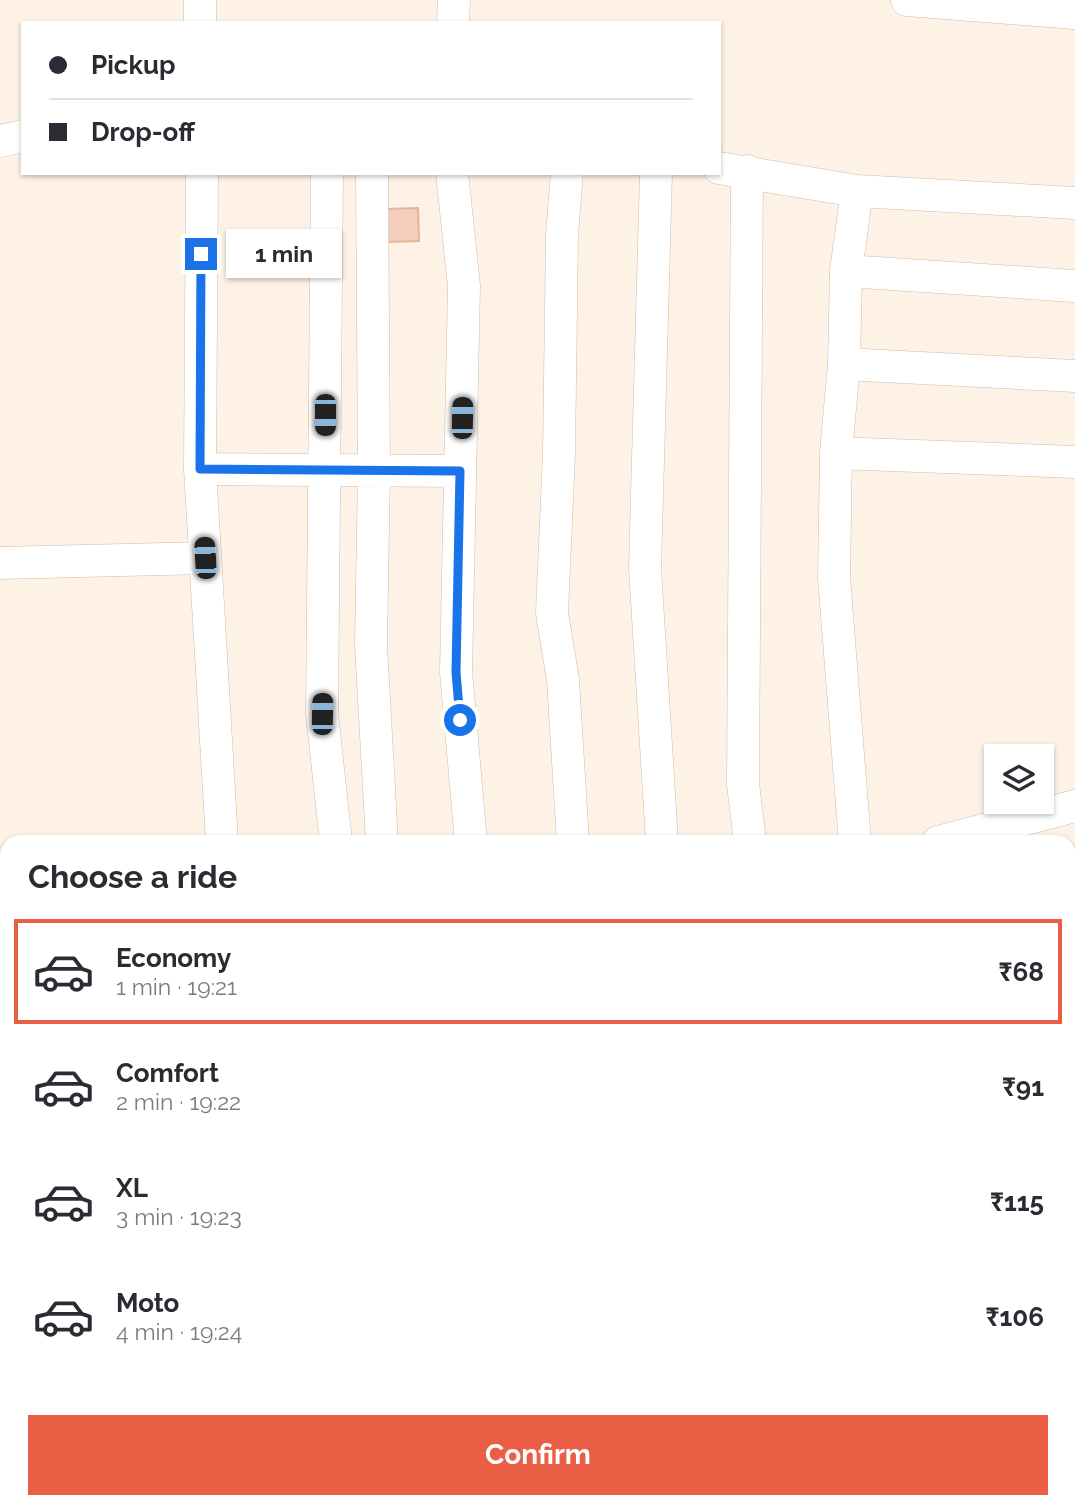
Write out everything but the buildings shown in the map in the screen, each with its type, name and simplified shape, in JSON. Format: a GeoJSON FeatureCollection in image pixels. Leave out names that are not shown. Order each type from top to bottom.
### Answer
{"type":"FeatureCollection","features":[{"type":"Feature","properties":{"kind":"street"},"geometry":{"type":"LineString","coordinates":[[200,0],[200,21]]}},
{"type":"Feature","properties":{"kind":"street"},"geometry":{"type":"LineString","coordinates":[[453,21],[454,0]]}},
{"type":"Feature","properties":{"kind":"street"},"geometry":{"type":"LineString","coordinates":[[907,0],[1075,13]]}},
{"type":"Feature","properties":{"kind":"street"},"geometry":{"type":"LineString","coordinates":[[0,141],[21,136]]}},
{"type":"Feature","properties":{"kind":"street"},"geometry":{"type":"LineString","coordinates":[[749,835],[743,784],[733,169],[857,191],[1075,203]]}},
{"type":"Feature","properties":{"kind":"street"},"geometry":{"type":"LineString","coordinates":[[202,175],[200,469],[222,835]]}},
{"type":"Feature","properties":{"kind":"street"},"geometry":{"type":"LineString","coordinates":[[327,175],[322,714],[335,835]]}},
{"type":"Feature","properties":{"kind":"street"},"geometry":{"type":"LineString","coordinates":[[372,175],[374,470],[371,645],[382,835]]}},
{"type":"Feature","properties":{"kind":"street"},"geometry":{"type":"LineString","coordinates":[[452,175],[464,286],[456,672],[470,835]]}},
{"type":"Feature","properties":{"kind":"street"},"geometry":{"type":"LineString","coordinates":[[567,175],[562,235],[559,453],[552,613],[563,680],[573,835]]}},
{"type":"Feature","properties":{"kind":"street"},"geometry":{"type":"LineString","coordinates":[[656,175],[645,568],[662,835]]}},
{"type":"Feature","properties":{"kind":"street"},"geometry":{"type":"LineString","coordinates":[[854,835],[834,578],[836,453],[844,364],[846,271],[857,191]]}},
{"type":"Feature","properties":{"kind":"street"},"geometry":{"type":"LineString","coordinates":[[846,271],[1075,286]]}},
{"type":"Feature","properties":{"kind":"street"},"geometry":{"type":"LineString","coordinates":[[844,364],[1075,376]]}},
{"type":"Feature","properties":{"kind":"street"},"geometry":{"type":"LineString","coordinates":[[836,453],[1075,462]]}},
{"type":"Feature","properties":{"kind":"street"},"geometry":{"type":"LineString","coordinates":[[200,469],[460,471]]}},
{"type":"Feature","properties":{"kind":"street"},"geometry":{"type":"LineString","coordinates":[[0,563],[205,558]]}},
{"type":"Feature","properties":{"kind":"street"},"geometry":{"type":"LineString","coordinates":[[965,835],[1075,806]]}},
{"type":"Feature","properties":{"kind":"route"},"geometry":{"type":"LineString","coordinates":[[201,254],[200,469],[460,471],[456,672],[460,720]]}}]}
